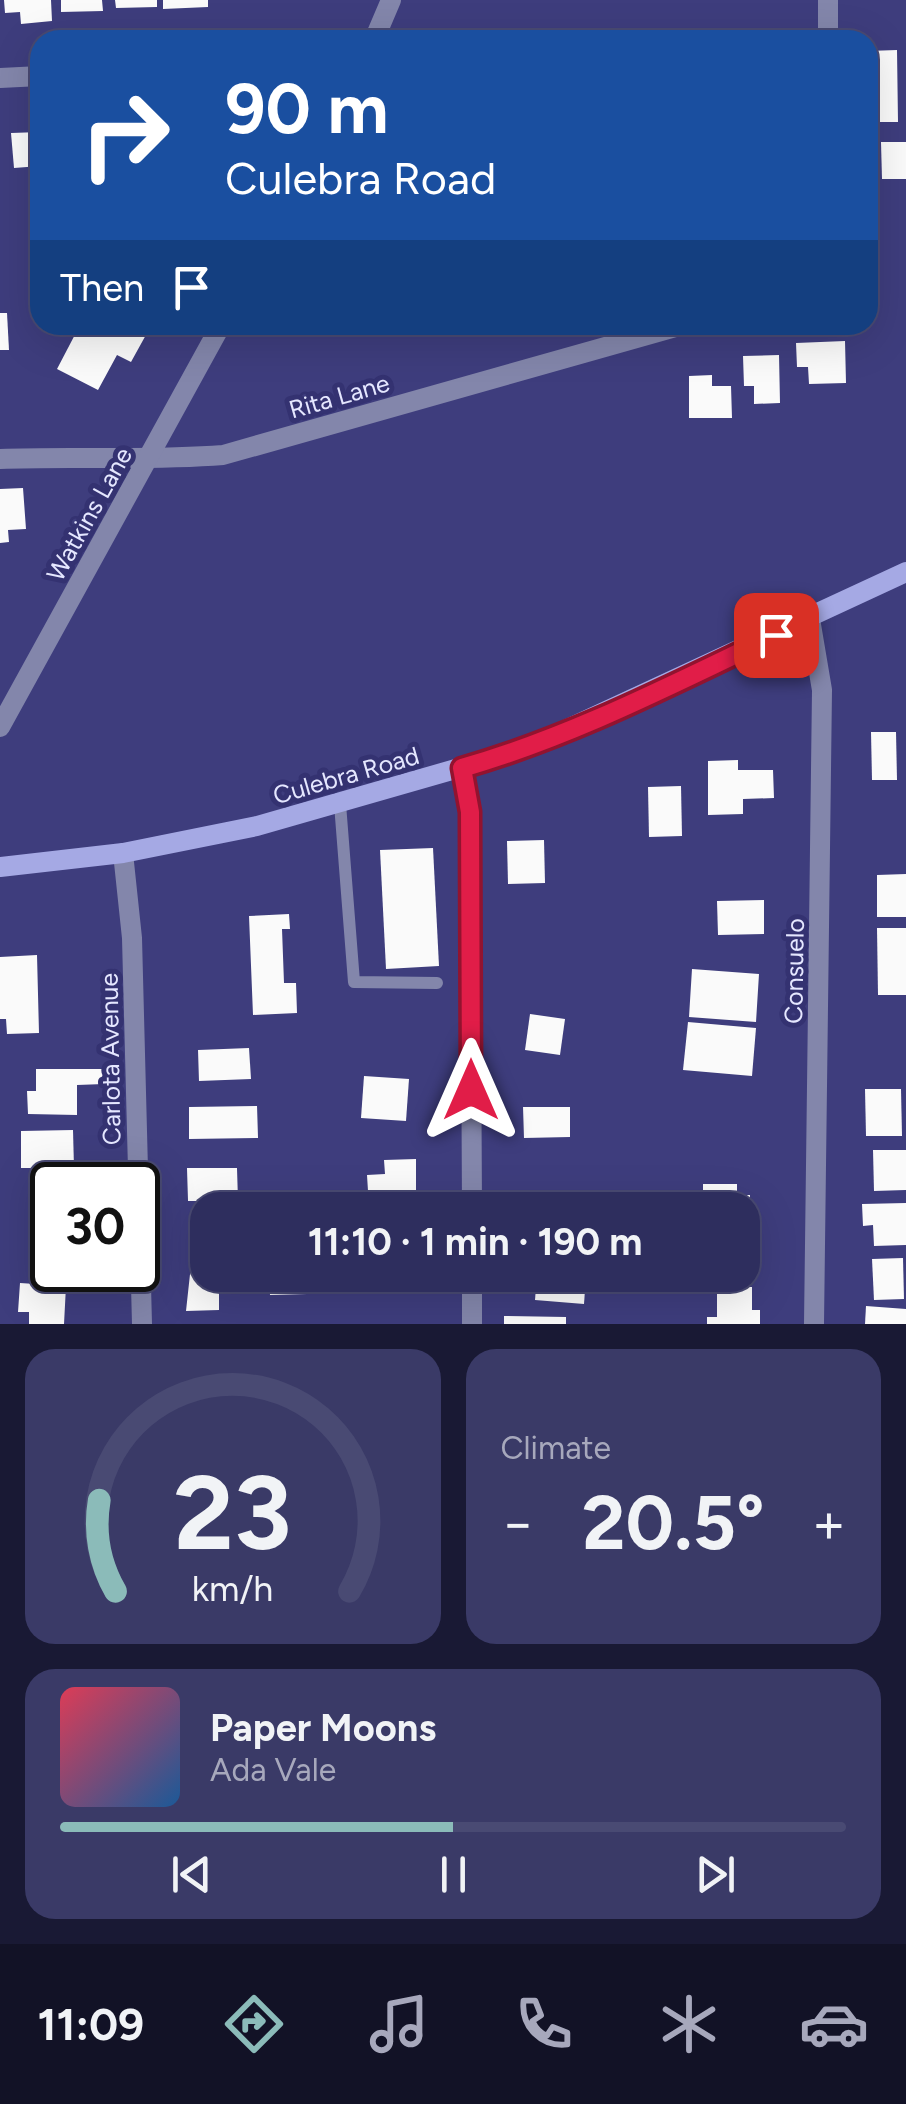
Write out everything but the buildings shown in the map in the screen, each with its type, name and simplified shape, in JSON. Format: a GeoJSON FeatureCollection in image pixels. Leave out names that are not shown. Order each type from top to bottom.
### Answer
{"type":"FeatureCollection","features":[{"type":"Feature","properties":{"kind":"main road","name":"Culebra Road"},"geometry":{"type":"LineString","coordinates":[[0,867],[123,853],[340,804],[522,750],[906,572]]}},
{"type":"Feature","properties":{"kind":"street"},"geometry":{"type":"LineString","coordinates":[[378,30],[391,0]]}},
{"type":"Feature","properties":{"kind":"street"},"geometry":{"type":"LineString","coordinates":[[828,0],[828,30]]}},
{"type":"Feature","properties":{"kind":"street"},"geometry":{"type":"LineString","coordinates":[[0,78],[30,76]]}},
{"type":"Feature","properties":{"kind":"street","name":"Watkins Lane"},"geometry":{"type":"LineString","coordinates":[[0,726],[9,691],[147,462],[216,335]]}},
{"type":"Feature","properties":{"kind":"street","name":"Rita Lane"},"geometry":{"type":"LineString","coordinates":[[0,459],[94,455],[147,462],[222,455],[648,335]]}},
{"type":"Feature","properties":{"kind":"street","name":"Consuelo"},"geometry":{"type":"LineString","coordinates":[[810,619],[822,690],[814,1324]]}},
{"type":"Feature","properties":{"kind":"street"},"geometry":{"type":"LineString","coordinates":[[462,768],[470,812],[472,1192]]}},
{"type":"Feature","properties":{"kind":"street","name":"Carlota Avenue"},"geometry":{"type":"LineString","coordinates":[[123,853],[132,938],[142,1324]]}},
{"type":"Feature","properties":{"kind":"street"},"geometry":{"type":"LineString","coordinates":[[472,1292],[472,1324]]}},
{"type":"Feature","properties":{"kind":"lane"},"geometry":{"type":"LineString","coordinates":[[340,804],[354,982],[437,984]]}},
{"type":"Feature","properties":{"kind":"route"},"geometry":{"type":"LineString","coordinates":[[471,1090],[470,812],[462,768],[576,728],[776,635]]}}]}
